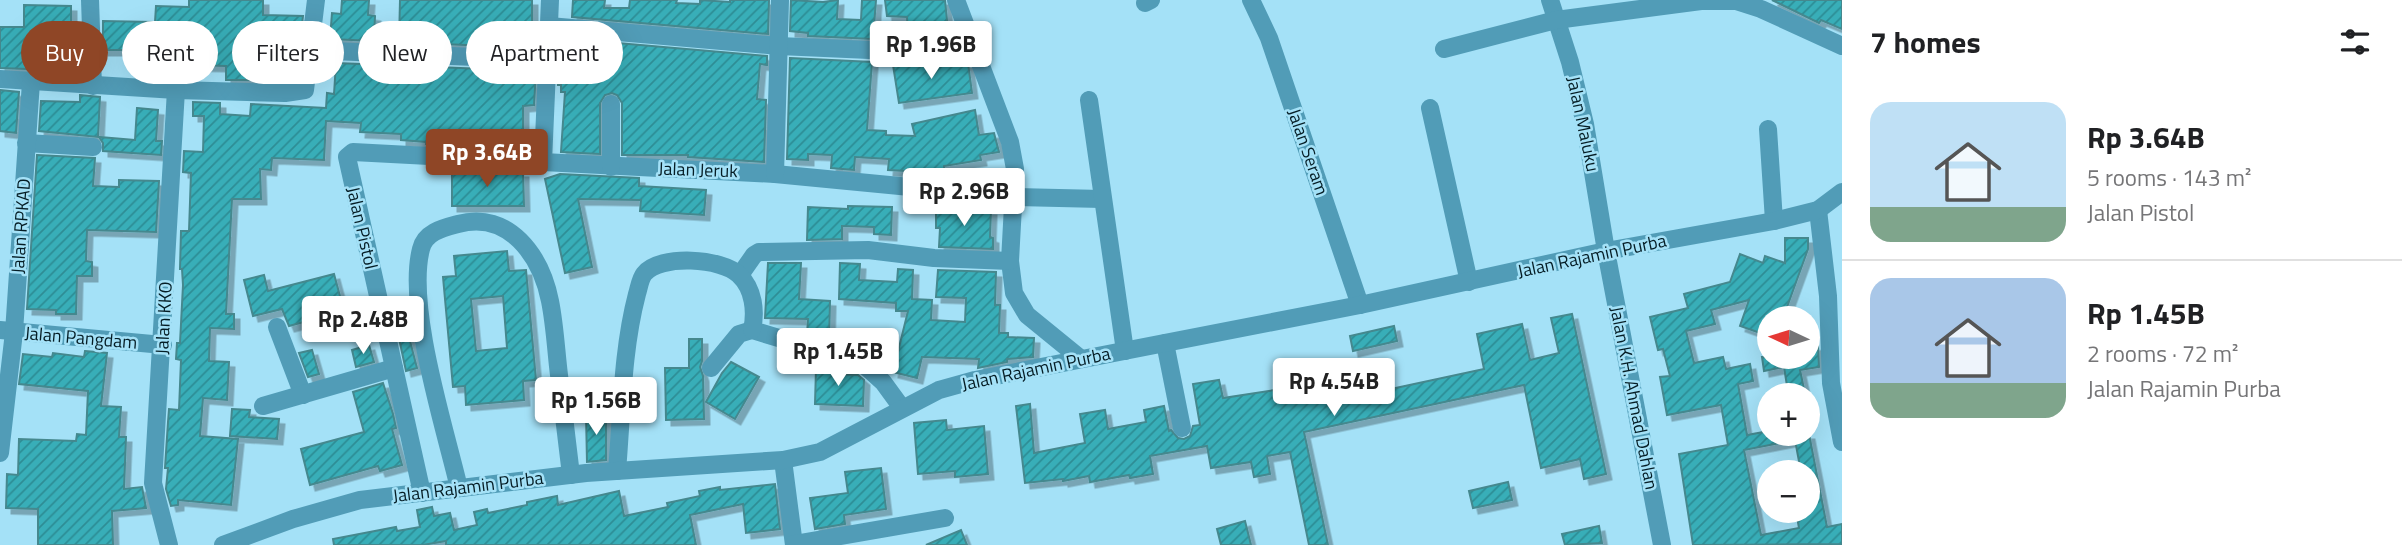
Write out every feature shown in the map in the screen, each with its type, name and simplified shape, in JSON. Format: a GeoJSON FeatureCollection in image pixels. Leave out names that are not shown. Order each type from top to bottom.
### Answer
{"type":"FeatureCollection","features":[{"type":"Feature","properties":{"kind":"street"},"geometry":{"type":"LineString","coordinates":[[90,0],[93,86]]}},
{"type":"Feature","properties":{"kind":"street"},"geometry":{"type":"LineString","coordinates":[[313,21],[316,0]]}},
{"type":"Feature","properties":{"kind":"street"},"geometry":{"type":"LineString","coordinates":[[549,21],[550,0]]}},
{"type":"Feature","properties":{"kind":"street"},"geometry":{"type":"LineString","coordinates":[[775,174],[780,0]]}},
{"type":"Feature","properties":{"kind":"street"},"geometry":{"type":"LineString","coordinates":[[956,0],[1010,142],[1015,169],[1010,261],[1014,293],[1027,315],[1080,359]]}},
{"type":"Feature","properties":{"kind":"street","name":"Jalan Seram"},"geometry":{"type":"LineString","coordinates":[[1251,0],[1269,38],[1360,305]]}},
{"type":"Feature","properties":{"kind":"street","name":"Jalan Maluku"},"geometry":{"type":"LineString","coordinates":[[1550,0],[1570,62],[1585,124],[1606,251]]}},
{"type":"Feature","properties":{"kind":"street"},"geometry":{"type":"LineString","coordinates":[[1444,49],[1556,20],[1701,1],[1736,1],[1761,9],[1842,46]]}},
{"type":"Feature","properties":{"kind":"street"},"geometry":{"type":"LineString","coordinates":[[623,32],[779,46],[937,53],[975,51]]}},
{"type":"Feature","properties":{"kind":"street"},"geometry":{"type":"LineString","coordinates":[[344,51],[466,57]]}},
{"type":"Feature","properties":{"kind":"street"},"geometry":{"type":"LineString","coordinates":[[0,79],[21,81]]}},
{"type":"Feature","properties":{"kind":"street","name":"Jalan RPKAD"},"geometry":{"type":"LineString","coordinates":[[0,453],[7,331],[31,84]]}},
{"type":"Feature","properties":{"kind":"street"},"geometry":{"type":"LineString","coordinates":[[62,84],[285,93],[304,90],[305,84]]}},
{"type":"Feature","properties":{"kind":"street"},"geometry":{"type":"LineString","coordinates":[[543,162],[547,84]]}},
{"type":"Feature","properties":{"kind":"street","name":"Jalan KKO"},"geometry":{"type":"LineString","coordinates":[[169,545],[153,483],[176,90]]}},
{"type":"Feature","properties":{"kind":"street"},"geometry":{"type":"LineString","coordinates":[[1089,100],[1125,351]]}},
{"type":"Feature","properties":{"kind":"street"},"geometry":{"type":"LineString","coordinates":[[611,104],[611,167]]}},
{"type":"Feature","properties":{"kind":"street"},"geometry":{"type":"LineString","coordinates":[[1430,108],[1469,282]]}},
{"type":"Feature","properties":{"kind":"street"},"geometry":{"type":"LineString","coordinates":[[1768,129],[1774,221]]}},
{"type":"Feature","properties":{"kind":"street"},"geometry":{"type":"LineString","coordinates":[[26,144],[93,147]]}},
{"type":"Feature","properties":{"kind":"street","name":"Jalan Pistol"},"geometry":{"type":"LineString","coordinates":[[422,493],[346,160],[353,152],[543,162]]}},
{"type":"Feature","properties":{"kind":"street","name":"Jalan Jeruk"},"geometry":{"type":"LineString","coordinates":[[543,162],[775,174],[1014,197],[1102,199]]}},
{"type":"Feature","properties":{"kind":"street"},"geometry":{"type":"LineString","coordinates":[[1842,192],[1818,210],[1835,299],[1831,383],[1842,442]]}},
{"type":"Feature","properties":{"kind":"street","name":"Jalan Rajamin Purba"},"geometry":{"type":"LineString","coordinates":[[223,545],[262,539],[293,519],[360,500],[571,475],[783,460],[820,452],[939,390],[975,380],[1360,305],[1606,251],[1774,221],[1818,210]]}},
{"type":"Feature","properties":{"kind":"street"},"geometry":{"type":"LineString","coordinates":[[459,488],[425,346],[418,278],[421,246],[426,239],[432,233],[466,221],[497,224],[514,233],[536,261],[550,299],[571,475]]}},
{"type":"Feature","properties":{"kind":"street"},"geometry":{"type":"LineString","coordinates":[[740,275],[759,252],[868,250],[934,258],[1010,261]]}},
{"type":"Feature","properties":{"kind":"street","name":"Jalan K.H. Ahmad Dahlan"},"geometry":{"type":"LineString","coordinates":[[1606,251],[1662,545]]}},
{"type":"Feature","properties":{"kind":"street"},"geometry":{"type":"LineString","coordinates":[[617,471],[629,325],[642,276],[653,266],[667,261],[688,260],[729,268],[740,275],[753,302],[755,315],[752,330]]}},
{"type":"Feature","properties":{"kind":"street"},"geometry":{"type":"LineString","coordinates":[[277,327],[303,395]]}},
{"type":"Feature","properties":{"kind":"street"},"geometry":{"type":"LineString","coordinates":[[711,368],[739,334],[752,330],[862,363],[883,382],[902,408]]}},
{"type":"Feature","properties":{"kind":"street","name":"Jalan Pangdam"},"geometry":{"type":"LineString","coordinates":[[7,331],[163,345]]}},
{"type":"Feature","properties":{"kind":"street"},"geometry":{"type":"LineString","coordinates":[[1165,343],[1182,428]]}},
{"type":"Feature","properties":{"kind":"street"},"geometry":{"type":"LineString","coordinates":[[263,406],[394,368]]}},
{"type":"Feature","properties":{"kind":"street"},"geometry":{"type":"LineString","coordinates":[[783,460],[794,544],[945,518]]}},
{"type":"Feature","properties":{"kind":"building"},"geometry":{"type":"Polygon","coordinates":[[[189,0],[263,0],[263,15],[303,16],[302,21],[232,21],[232,80],[226,80],[226,66],[218,66],[218,21],[155,21],[156,6],[189,7],[189,0]]]}},
{"type":"Feature","properties":{"kind":"building"},"geometry":{"type":"Polygon","coordinates":[[[342,0],[369,0],[368,15],[375,16],[375,21],[358,21],[358,40],[344,40],[344,21],[331,21],[332,13],[341,14],[342,0]]]}},
{"type":"Feature","properties":{"kind":"building"},"geometry":{"type":"Polygon","coordinates":[[[400,0],[532,0],[532,21],[466,21],[466,45],[452,44],[452,21],[400,21],[400,0]]]}},
{"type":"Feature","properties":{"kind":"building"},"geometry":{"type":"Polygon","coordinates":[[[573,0],[605,0],[604,8],[629,8],[630,0],[677,0],[676,3],[700,4],[700,0],[769,0],[768,34],[572,17],[573,0]]]}},
{"type":"Feature","properties":{"kind":"building"},"geometry":{"type":"Polygon","coordinates":[[[791,0],[838,0],[837,19],[861,20],[862,0],[876,0],[873,39],[808,36],[808,33],[790,31],[791,0]]]}},
{"type":"Feature","properties":{"kind":"building"},"geometry":{"type":"Polygon","coordinates":[[[885,0],[945,0],[949,41],[908,40],[907,17],[887,16],[885,0]]]}},
{"type":"Feature","properties":{"kind":"building"},"geometry":{"type":"Polygon","coordinates":[[[1772,0],[1842,0],[1842,29],[1821,20],[1819,23],[1772,0]]]}},
{"type":"Feature","properties":{"kind":"building"},"geometry":{"type":"Polygon","coordinates":[[[24,5],[71,6],[71,21],[24,21],[24,5]]]}},
{"type":"Feature","properties":{"kind":"building"},"geometry":{"type":"Polygon","coordinates":[[[108,21],[122,21],[122,50],[108,50],[108,21]]]}},
{"type":"Feature","properties":{"kind":"building"},"geometry":{"type":"Polygon","coordinates":[[[0,27],[21,27],[21,69],[0,68],[0,27]]]}},
{"type":"Feature","properties":{"kind":"building"},"geometry":{"type":"Polygon","coordinates":[[[623,43],[767,56],[767,65],[760,64],[757,99],[766,100],[764,162],[688,155],[622,155],[622,103],[617,95],[612,93],[605,95],[600,103],[600,154],[561,152],[565,92],[561,92],[561,85],[558,85],[623,84],[623,43]]]}},
{"type":"Feature","properties":{"kind":"building"},"geometry":{"type":"Polygon","coordinates":[[[790,58],[872,62],[867,130],[886,131],[886,135],[915,136],[912,124],[975,110],[979,135],[994,133],[999,152],[980,155],[981,160],[944,166],[944,178],[927,177],[927,172],[888,170],[889,159],[855,157],[854,170],[831,168],[832,155],[808,154],[808,160],[787,159],[790,58]]]}},
{"type":"Feature","properties":{"kind":"building"},"geometry":{"type":"Polygon","coordinates":[[[344,63],[358,64],[358,84],[452,84],[452,68],[466,68],[466,84],[535,84],[534,105],[523,106],[523,140],[448,138],[448,146],[426,144],[401,140],[401,134],[360,132],[361,123],[326,121],[324,160],[272,158],[271,170],[260,169],[261,199],[232,199],[226,314],[234,314],[234,329],[210,328],[209,361],[229,362],[227,400],[203,398],[200,436],[238,439],[231,505],[178,500],[178,505],[171,506],[166,489],[168,468],[165,468],[168,422],[169,409],[179,410],[181,360],[176,359],[177,343],[180,343],[183,285],[180,269],[181,231],[189,231],[191,173],[183,172],[184,151],[203,152],[204,116],[193,116],[193,102],[220,103],[220,114],[250,116],[251,104],[326,108],[327,93],[334,94],[335,84],[344,84],[344,63]]]}},
{"type":"Feature","properties":{"kind":"building"},"geometry":{"type":"Polygon","coordinates":[[[968,63],[972,93],[899,103],[893,65],[968,63]]]}},
{"type":"Feature","properties":{"kind":"building"},"geometry":{"type":"Polygon","coordinates":[[[0,90],[19,92],[16,133],[0,131],[0,90]]]}},
{"type":"Feature","properties":{"kind":"building"},"geometry":{"type":"Polygon","coordinates":[[[80,95],[100,97],[98,137],[39,131],[41,101],[80,102],[80,95]]]}},
{"type":"Feature","properties":{"kind":"building"},"geometry":{"type":"Polygon","coordinates":[[[137,108],[158,110],[156,141],[162,141],[161,155],[103,151],[103,143],[99,137],[135,140],[137,108]]]}},
{"type":"Feature","properties":{"kind":"building"},"geometry":{"type":"Polygon","coordinates":[[[37,155],[95,158],[93,186],[119,187],[119,180],[159,181],[156,232],[87,230],[86,261],[92,262],[92,276],[77,276],[76,314],[27,309],[37,155]]]}},
{"type":"Feature","properties":{"kind":"building"},"geometry":{"type":"Polygon","coordinates":[[[452,170],[523,172],[524,206],[452,206],[452,170]]]}},
{"type":"Feature","properties":{"kind":"building"},"geometry":{"type":"Polygon","coordinates":[[[560,174],[639,178],[639,186],[706,190],[704,215],[640,211],[641,200],[578,199],[592,267],[565,273],[545,179],[560,174]]]}},
{"type":"Feature","properties":{"kind":"building"},"geometry":{"type":"Polygon","coordinates":[[[848,206],[892,207],[891,235],[874,234],[874,227],[842,226],[842,239],[807,240],[808,207],[848,209],[848,206]]]}},
{"type":"Feature","properties":{"kind":"building"},"geometry":{"type":"Polygon","coordinates":[[[936,207],[991,210],[990,237],[993,238],[993,249],[939,247],[940,228],[936,228],[936,207]]]}},
{"type":"Feature","properties":{"kind":"building"},"geometry":{"type":"Polygon","coordinates":[[[1785,238],[1808,238],[1808,249],[1787,306],[1757,306],[1757,332],[1740,326],[1749,300],[1711,310],[1715,324],[1686,331],[1694,363],[1723,357],[1726,369],[1750,364],[1753,381],[1738,384],[1747,435],[1757,433],[1757,446],[1764,446],[1744,450],[1761,535],[1799,528],[1798,523],[1820,523],[1820,491],[1827,527],[1842,524],[1842,544],[1693,545],[1679,454],[1728,445],[1721,405],[1667,415],[1660,377],[1670,376],[1663,349],[1658,350],[1650,317],[1688,308],[1684,294],[1730,282],[1740,254],[1763,263],[1765,256],[1785,263],[1785,238]]]}},
{"type":"Feature","properties":{"kind":"building"},"geometry":{"type":"Polygon","coordinates":[[[507,251],[509,271],[526,270],[536,380],[523,381],[524,400],[466,405],[465,386],[453,387],[443,277],[456,276],[454,256],[507,251]],[[503,296],[471,299],[476,351],[507,348],[503,296]]]}},
{"type":"Feature","properties":{"kind":"building"},"geometry":{"type":"Polygon","coordinates":[[[768,263],[801,263],[799,299],[830,301],[829,341],[807,335],[808,319],[765,318],[768,263]]]}},
{"type":"Feature","properties":{"kind":"building"},"geometry":{"type":"Polygon","coordinates":[[[840,263],[860,264],[859,280],[897,282],[898,269],[913,270],[912,299],[932,300],[931,320],[965,322],[966,298],[936,297],[938,270],[996,272],[995,305],[1000,305],[999,333],[1008,333],[1008,337],[1034,338],[1033,357],[1007,359],[1007,362],[978,368],[979,359],[922,357],[917,378],[893,372],[908,311],[896,311],[896,303],[839,299],[840,263]]]}},
{"type":"Feature","properties":{"kind":"building"},"geometry":{"type":"Polygon","coordinates":[[[334,274],[344,311],[289,326],[282,309],[253,316],[244,280],[264,275],[268,291],[334,274]]]}},
{"type":"Feature","properties":{"kind":"building"},"geometry":{"type":"Polygon","coordinates":[[[399,299],[417,368],[406,371],[391,301],[399,299]]]}},
{"type":"Feature","properties":{"kind":"building"},"geometry":{"type":"Polygon","coordinates":[[[1572,314],[1606,474],[1584,479],[1580,459],[1541,468],[1524,385],[1304,432],[1328,545],[1309,545],[1290,452],[1267,456],[1270,474],[1254,477],[1251,462],[1211,468],[1207,446],[1150,456],[1153,474],[1090,482],[1089,476],[1063,481],[1025,483],[1016,406],[1030,404],[1034,453],[1085,443],[1080,414],[1105,410],[1108,429],[1146,422],[1144,410],[1164,406],[1169,431],[1184,439],[1190,436],[1193,426],[1200,425],[1193,384],[1219,380],[1223,398],[1281,389],[1280,379],[1322,372],[1321,367],[1356,360],[1363,395],[1484,369],[1477,334],[1522,324],[1530,360],[1559,353],[1551,318],[1572,314]]]}},
{"type":"Feature","properties":{"kind":"building"},"geometry":{"type":"Polygon","coordinates":[[[1394,326],[1397,341],[1353,351],[1350,336],[1394,326]]]}},
{"type":"Feature","properties":{"kind":"building"},"geometry":{"type":"Polygon","coordinates":[[[689,339],[702,339],[700,367],[703,376],[704,419],[666,420],[665,368],[689,368],[689,339]]]}},
{"type":"Feature","properties":{"kind":"building"},"geometry":{"type":"Polygon","coordinates":[[[369,345],[374,362],[356,367],[352,350],[369,345]]]}},
{"type":"Feature","properties":{"kind":"building"},"geometry":{"type":"Polygon","coordinates":[[[312,350],[319,374],[308,377],[299,353],[312,350]]]}},
{"type":"Feature","properties":{"kind":"building"},"geometry":{"type":"Polygon","coordinates":[[[85,351],[107,353],[101,406],[121,407],[119,437],[126,437],[124,489],[142,487],[146,508],[112,511],[113,545],[38,545],[38,509],[6,508],[7,474],[18,475],[19,439],[76,441],[77,434],[86,435],[88,391],[19,384],[23,354],[52,357],[53,353],[84,357],[85,351]]]}},
{"type":"Feature","properties":{"kind":"building"},"geometry":{"type":"Polygon","coordinates":[[[731,362],[759,377],[735,419],[706,402],[731,362]]]}},
{"type":"Feature","properties":{"kind":"building"},"geometry":{"type":"Polygon","coordinates":[[[816,368],[837,368],[836,374],[858,375],[864,380],[863,406],[815,404],[816,368]]]}},
{"type":"Feature","properties":{"kind":"building"},"geometry":{"type":"Polygon","coordinates":[[[1784,369],[1806,369],[1800,370],[1803,383],[1787,383],[1784,369]]]}},
{"type":"Feature","properties":{"kind":"building"},"geometry":{"type":"Polygon","coordinates":[[[383,383],[393,414],[396,428],[392,429],[402,465],[380,471],[378,466],[310,485],[301,449],[364,432],[353,392],[383,383]]]}},
{"type":"Feature","properties":{"kind":"building"},"geometry":{"type":"Polygon","coordinates":[[[232,409],[250,410],[249,417],[279,419],[277,439],[230,436],[232,409]]]}},
{"type":"Feature","properties":{"kind":"building"},"geometry":{"type":"Polygon","coordinates":[[[606,413],[606,460],[587,462],[586,414],[606,413]]]}},
{"type":"Feature","properties":{"kind":"building"},"geometry":{"type":"Polygon","coordinates":[[[946,420],[947,430],[984,426],[988,474],[955,477],[955,471],[918,474],[914,423],[946,420]]]}},
{"type":"Feature","properties":{"kind":"building"},"geometry":{"type":"Polygon","coordinates":[[[1796,446],[1811,446],[1814,460],[1799,460],[1796,446]]]}},
{"type":"Feature","properties":{"kind":"building"},"geometry":{"type":"Polygon","coordinates":[[[881,468],[886,509],[844,515],[845,524],[815,529],[810,498],[848,493],[845,472],[881,468]]]}},
{"type":"Feature","properties":{"kind":"building"},"geometry":{"type":"Polygon","coordinates":[[[1508,482],[1512,500],[1473,508],[1469,491],[1508,482]]]}},
{"type":"Feature","properties":{"kind":"building"},"geometry":{"type":"Polygon","coordinates":[[[775,484],[780,529],[746,533],[743,504],[690,515],[696,545],[446,545],[446,541],[423,545],[334,545],[333,539],[396,527],[397,531],[420,527],[417,510],[432,507],[434,516],[450,513],[454,530],[477,525],[474,512],[487,509],[488,513],[557,496],[558,505],[619,491],[624,516],[668,507],[667,503],[700,496],[699,491],[775,484]]]}},
{"type":"Feature","properties":{"kind":"building"},"geometry":{"type":"Polygon","coordinates":[[[1245,521],[1251,545],[1221,545],[1217,529],[1245,521]]]}},
{"type":"Feature","properties":{"kind":"building"},"geometry":{"type":"Polygon","coordinates":[[[1599,526],[1602,543],[1565,545],[1562,534],[1599,526]]]}},
{"type":"Feature","properties":{"kind":"building"},"geometry":{"type":"Polygon","coordinates":[[[961,530],[967,545],[926,545],[961,530]]]}}]}
